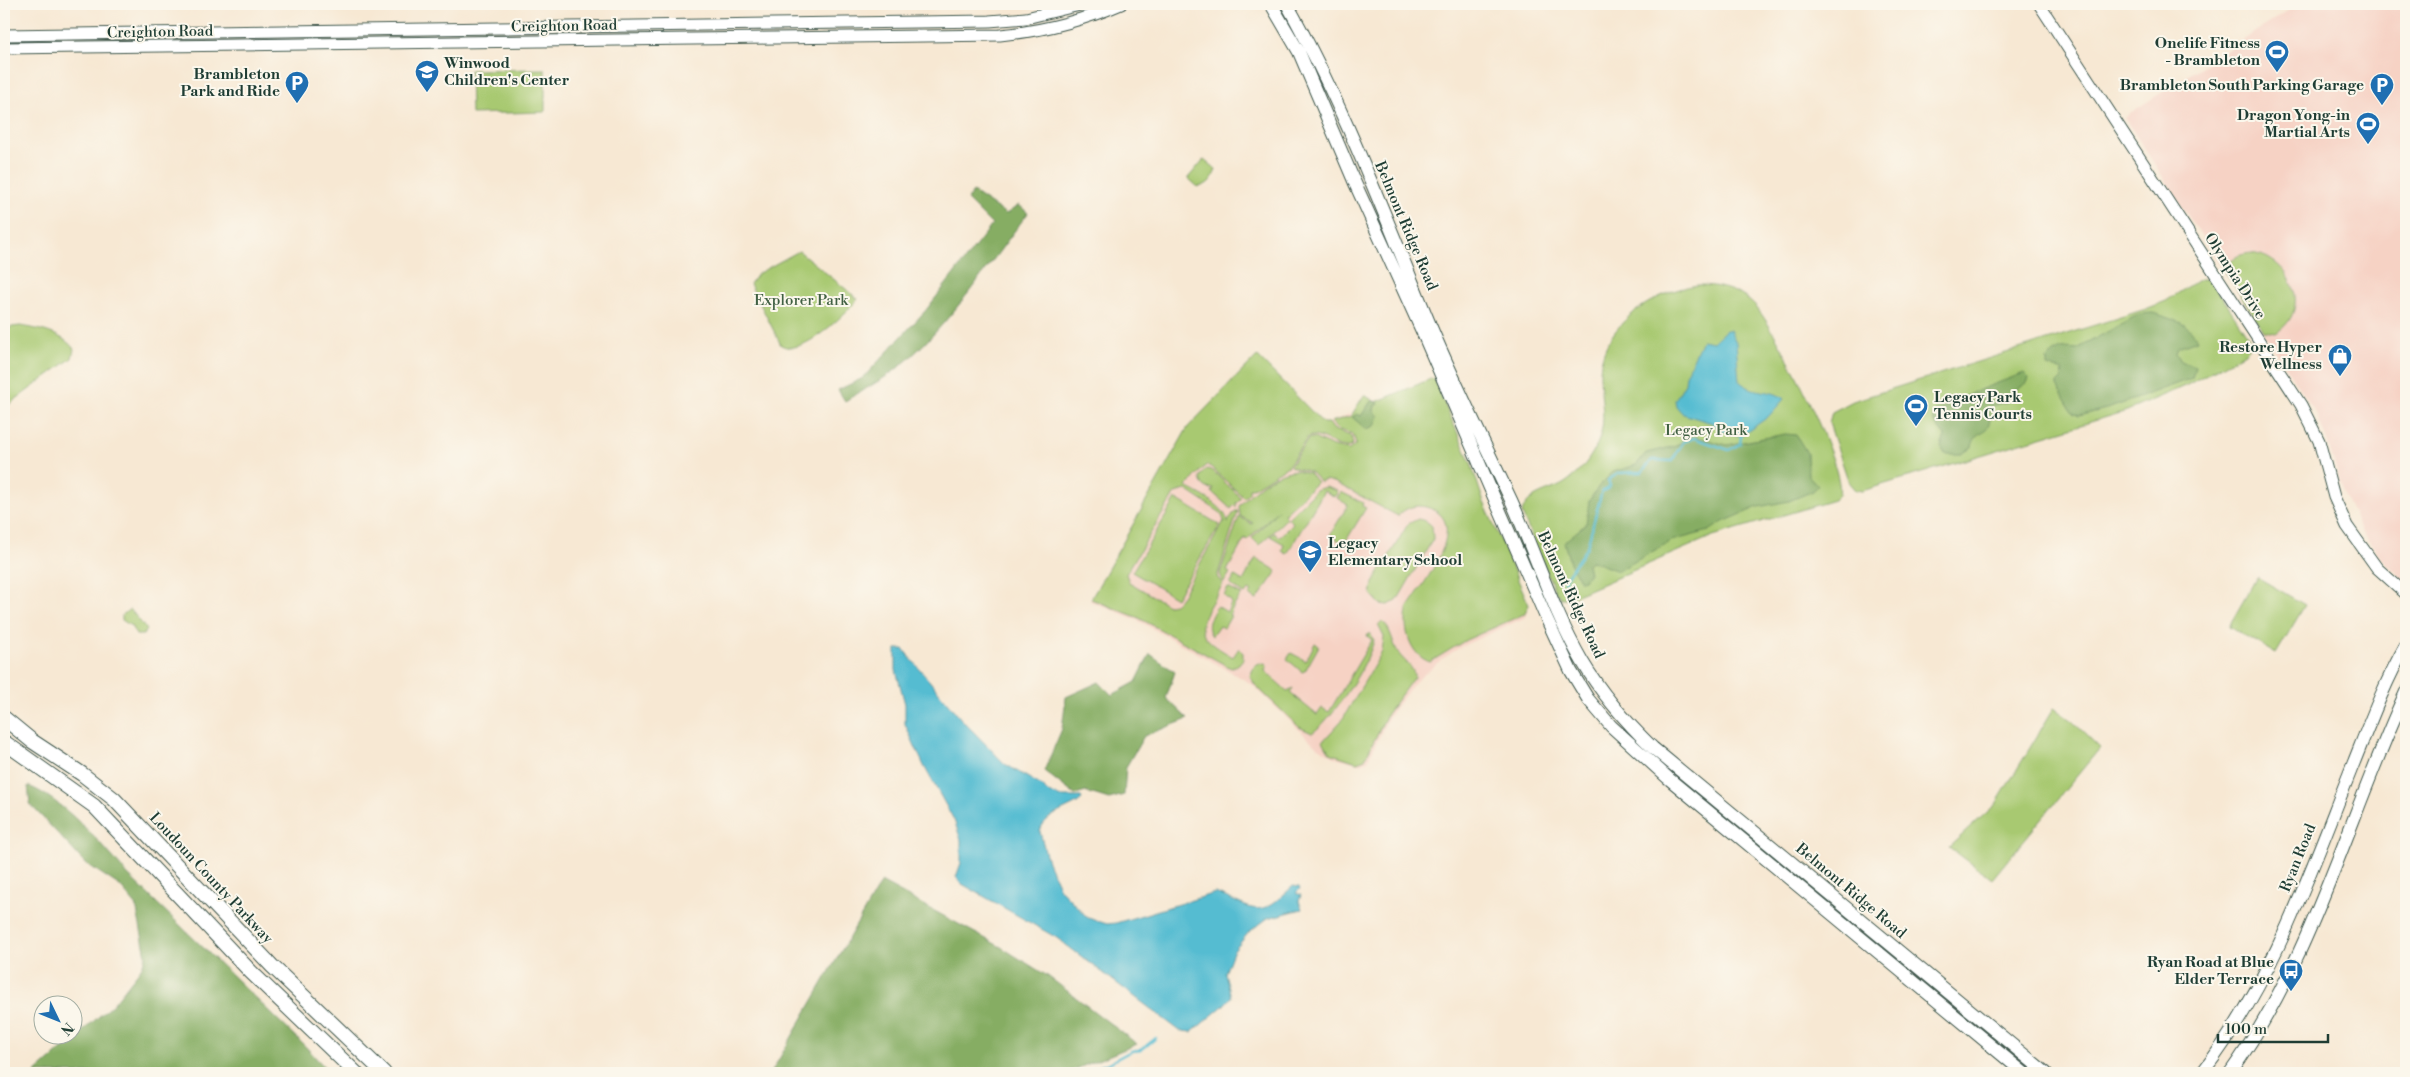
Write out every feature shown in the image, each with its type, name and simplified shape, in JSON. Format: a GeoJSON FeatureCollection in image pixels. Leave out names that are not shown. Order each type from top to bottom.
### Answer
{"type":"FeatureCollection","features":[{"type":"Feature","properties":{"kind":"main road","name":"Belmont Ridge Road"},"geometry":{"type":"LineString","coordinates":[[1271,4],[1299,52],[1545,616],[1571,671],[1588,699],[1611,726],[1662,773],[2024,1073]]}},
{"type":"Feature","properties":{"kind":"main road","name":"Belmont Ridge Road"},"geometry":{"type":"LineString","coordinates":[[1287,4],[1311,48],[1333,95],[1430,325],[1575,647],[1596,682],[1622,716],[1653,748],[2046,1073]]}},
{"type":"Feature","properties":{"kind":"main road","name":"Ryan Road"},"geometry":{"type":"LineString","coordinates":[[2202,1073],[2250,1003],[2280,944],[2378,702],[2406,645]]}},
{"type":"Feature","properties":{"kind":"main road"},"geometry":{"type":"LineString","coordinates":[[2230,1073],[2275,1003],[2298,957],[2406,692]]}},
{"type":"Feature","properties":{"kind":"main road","name":"Loudoun County Parkway"},"geometry":{"type":"LineString","coordinates":[[4,718],[32,741],[82,774],[114,799],[253,947],[384,1073]]}},
{"type":"Feature","properties":{"kind":"main road"},"geometry":{"type":"LineString","coordinates":[[4,742],[94,806],[251,972],[356,1073]]}},
{"type":"Feature","properties":{"kind":"street","name":"Creighton Road"},"geometry":{"type":"LineString","coordinates":[[4,34],[989,21],[1026,18],[1084,4]]}},
{"type":"Feature","properties":{"kind":"street","name":"Creighton Road"},"geometry":{"type":"LineString","coordinates":[[4,48],[1000,35],[1028,32],[1064,24],[1121,4]]}},
{"type":"Feature","properties":{"kind":"street","name":"Olympia Drive"},"geometry":{"type":"LineString","coordinates":[[2039,4],[2301,405],[2319,441],[2334,497],[2347,526],[2377,568],[2406,594]]}},
{"type":"Feature","properties":{"kind":"shaded area"},"geometry":{"type":"Polygon","coordinates":[[[638,4],[789,4],[787,6],[638,8],[638,4]]]}},
{"type":"Feature","properties":{"kind":"shaded area"},"geometry":{"type":"Polygon","coordinates":[[[2298,4],[2406,4],[2406,582],[2384,561],[2361,531],[2345,497],[2328,443],[2316,413],[2124,117],[2298,4]]]}},
{"type":"Feature","properties":{"kind":"shaded area","name":"Legacy Elementary School"},"geometry":{"type":"Polygon","coordinates":[[[1257,356],[1323,423],[1329,423],[1349,414],[1362,423],[1433,378],[1471,463],[1483,500],[1529,605],[1526,617],[1462,646],[1442,659],[1415,682],[1389,716],[1368,760],[1361,764],[1334,757],[1315,745],[1253,685],[1137,620],[1090,601],[1188,427],[1257,356]]]}},
{"type":"Feature","properties":{"kind":"green space"},"geometry":{"type":"Polygon","coordinates":[[[545,69],[545,112],[471,114],[470,70],[545,69]]]}},
{"type":"Feature","properties":{"kind":"green space"},"geometry":{"type":"Polygon","coordinates":[[[1204,159],[1216,169],[1210,181],[1198,187],[1188,178],[1204,159]]]}},
{"type":"Feature","properties":{"kind":"green space"},"geometry":{"type":"Polygon","coordinates":[[[973,192],[1006,214],[1019,205],[1028,213],[966,296],[931,337],[894,371],[845,401],[838,390],[863,378],[926,310],[992,225],[967,200],[973,192]]]}},
{"type":"Feature","properties":{"kind":"green space","name":"Explorer Park"},"geometry":{"type":"Polygon","coordinates":[[[799,251],[858,299],[823,332],[800,345],[790,347],[781,345],[750,284],[757,274],[799,251]]]}},
{"type":"Feature","properties":{"kind":"green space"},"geometry":{"type":"Polygon","coordinates":[[[2253,253],[2267,257],[2278,265],[2287,275],[2293,287],[2294,311],[2287,323],[2276,333],[2264,331],[2225,271],[2232,259],[2244,254],[2253,253]]]}},
{"type":"Feature","properties":{"kind":"green space"},"geometry":{"type":"Polygon","coordinates":[[[2200,279],[2206,279],[2213,283],[2249,338],[2248,348],[2245,353],[2187,385],[2127,411],[1862,491],[1855,490],[1849,483],[1829,423],[1832,412],[1853,401],[2146,309],[2166,301],[2200,279]]]}},
{"type":"Feature","properties":{"kind":"green space","name":"Legacy Park"},"geometry":{"type":"Polygon","coordinates":[[[1698,285],[1721,287],[1735,292],[1754,305],[1764,318],[1792,367],[1821,429],[1839,480],[1839,495],[1834,500],[1713,536],[1570,598],[1561,598],[1555,591],[1522,514],[1524,508],[1532,498],[1563,484],[1575,475],[1587,461],[1596,446],[1600,436],[1603,417],[1600,376],[1602,358],[1609,342],[1619,327],[1647,303],[1681,289],[1698,285]]]}},
{"type":"Feature","properties":{"kind":"green space"},"geometry":{"type":"Polygon","coordinates":[[[2153,313],[2184,325],[2194,334],[2197,340],[2178,347],[2176,353],[2181,361],[2195,366],[2192,378],[2110,408],[2079,416],[2073,413],[2057,386],[2057,383],[2062,378],[2063,371],[2047,366],[2047,359],[2060,349],[2077,349],[2139,314],[2153,313]]]}},
{"type":"Feature","properties":{"kind":"green space"},"geometry":{"type":"Polygon","coordinates":[[[20,326],[57,335],[74,349],[72,358],[4,408],[4,328],[20,326]]]}},
{"type":"Feature","properties":{"kind":"green space"},"geometry":{"type":"Polygon","coordinates":[[[1257,356],[1323,423],[1329,423],[1334,430],[1351,436],[1353,444],[1350,447],[1344,447],[1317,437],[1308,437],[1288,466],[1253,488],[1249,488],[1249,493],[1244,498],[1211,467],[1206,465],[1186,487],[1205,497],[1218,507],[1226,517],[1227,523],[1235,511],[1238,511],[1217,577],[1223,584],[1203,618],[1202,626],[1203,633],[1218,648],[1233,657],[1239,648],[1243,653],[1243,659],[1237,666],[1231,668],[1139,618],[1091,599],[1188,427],[1257,356]],[[1186,490],[1175,493],[1126,574],[1129,582],[1168,605],[1175,604],[1180,599],[1224,521],[1221,513],[1186,490]]]}},
{"type":"Feature","properties":{"kind":"green space"},"geometry":{"type":"Polygon","coordinates":[[[2024,373],[2029,378],[2027,383],[2015,391],[2010,401],[1990,406],[1988,427],[1976,438],[1972,447],[1962,454],[1945,454],[1941,447],[1945,436],[1934,423],[1934,412],[1974,392],[2024,373]]]}},
{"type":"Feature","properties":{"kind":"green space"},"geometry":{"type":"Polygon","coordinates":[[[1433,378],[1471,463],[1483,500],[1529,605],[1524,614],[1466,640],[1430,662],[1412,647],[1407,631],[1406,615],[1408,607],[1441,554],[1446,539],[1446,525],[1440,514],[1426,507],[1414,506],[1398,516],[1336,483],[1326,480],[1319,482],[1309,471],[1290,466],[1309,438],[1314,438],[1333,447],[1349,450],[1356,444],[1353,434],[1339,430],[1331,422],[1351,416],[1364,395],[1376,402],[1433,378]]]}},
{"type":"Feature","properties":{"kind":"green space"},"geometry":{"type":"Polygon","coordinates":[[[1371,401],[1378,402],[1379,404],[1375,406],[1374,411],[1379,416],[1375,426],[1366,429],[1352,417],[1357,414],[1361,416],[1371,401]]]}},
{"type":"Feature","properties":{"kind":"green space"},"geometry":{"type":"Polygon","coordinates":[[[1785,434],[1796,435],[1807,453],[1808,475],[1818,486],[1813,491],[1789,501],[1758,507],[1723,522],[1709,531],[1671,541],[1618,571],[1592,561],[1587,564],[1589,573],[1584,580],[1580,581],[1570,563],[1564,542],[1586,524],[1589,501],[1599,486],[1613,472],[1636,465],[1646,453],[1676,446],[1688,437],[1696,437],[1727,445],[1785,434]]]}},
{"type":"Feature","properties":{"kind":"green space"},"geometry":{"type":"Polygon","coordinates":[[[1206,469],[1212,470],[1241,498],[1236,503],[1236,507],[1234,505],[1231,509],[1212,492],[1214,488],[1206,488],[1200,477],[1206,469]]]}},
{"type":"Feature","properties":{"kind":"green space"},"geometry":{"type":"Polygon","coordinates":[[[1296,470],[1309,473],[1317,482],[1284,514],[1287,518],[1259,545],[1252,538],[1278,510],[1247,540],[1245,538],[1227,571],[1230,573],[1224,582],[1222,581],[1220,573],[1239,517],[1253,523],[1240,516],[1239,506],[1257,488],[1271,478],[1296,470]]]}},
{"type":"Feature","properties":{"kind":"green space"},"geometry":{"type":"Polygon","coordinates":[[[1325,487],[1338,491],[1335,497],[1324,491],[1287,554],[1282,551],[1284,544],[1270,536],[1274,533],[1279,537],[1293,523],[1288,518],[1316,490],[1325,487]]]}},
{"type":"Feature","properties":{"kind":"green space"},"geometry":{"type":"Polygon","coordinates":[[[1341,492],[1363,503],[1362,506],[1366,508],[1344,544],[1330,535],[1348,505],[1337,498],[1341,492]]]}},
{"type":"Feature","properties":{"kind":"green space"},"geometry":{"type":"Polygon","coordinates":[[[1176,499],[1220,525],[1176,598],[1132,572],[1176,499]]]}},
{"type":"Feature","properties":{"kind":"green space"},"geometry":{"type":"Polygon","coordinates":[[[1418,519],[1426,521],[1432,526],[1433,539],[1397,601],[1388,605],[1380,604],[1371,594],[1373,583],[1408,524],[1418,519]]]}},
{"type":"Feature","properties":{"kind":"green space"},"geometry":{"type":"Polygon","coordinates":[[[1256,558],[1277,571],[1257,600],[1249,595],[1252,592],[1249,590],[1245,594],[1230,585],[1235,576],[1243,581],[1256,558]]]}},
{"type":"Feature","properties":{"kind":"green space"},"geometry":{"type":"Polygon","coordinates":[[[2257,577],[2305,605],[2276,654],[2229,626],[2257,577]]]}},
{"type":"Feature","properties":{"kind":"green space"},"geometry":{"type":"Polygon","coordinates":[[[1228,588],[1242,595],[1229,615],[1231,616],[1224,628],[1219,626],[1212,636],[1208,625],[1217,606],[1227,612],[1232,602],[1224,596],[1228,588]]]}},
{"type":"Feature","properties":{"kind":"green space"},"geometry":{"type":"Polygon","coordinates":[[[130,609],[147,630],[143,635],[136,635],[131,626],[122,620],[122,615],[130,609]]]}},
{"type":"Feature","properties":{"kind":"green space"},"geometry":{"type":"Polygon","coordinates":[[[1382,621],[1388,628],[1399,654],[1413,671],[1414,677],[1387,714],[1365,759],[1357,762],[1330,753],[1323,741],[1342,720],[1382,652],[1384,637],[1378,625],[1382,621]]]}},
{"type":"Feature","properties":{"kind":"green space"},"geometry":{"type":"Polygon","coordinates":[[[1369,633],[1374,640],[1365,662],[1339,704],[1312,733],[1299,727],[1255,685],[1250,676],[1255,665],[1260,663],[1267,665],[1265,671],[1287,691],[1293,688],[1290,693],[1317,715],[1322,708],[1329,712],[1372,640],[1367,636],[1369,633]]]}},
{"type":"Feature","properties":{"kind":"green space"},"geometry":{"type":"Polygon","coordinates":[[[1315,643],[1319,646],[1305,671],[1302,672],[1287,659],[1291,653],[1306,661],[1315,643]]]}},
{"type":"Feature","properties":{"kind":"green space"},"geometry":{"type":"Polygon","coordinates":[[[1150,654],[1175,672],[1166,698],[1188,719],[1144,736],[1126,767],[1124,795],[1109,799],[1086,792],[1075,795],[1044,771],[1062,729],[1066,697],[1099,682],[1112,695],[1136,682],[1150,654]]]}},
{"type":"Feature","properties":{"kind":"green space"},"geometry":{"type":"Polygon","coordinates":[[[2054,708],[2072,721],[2100,748],[1992,879],[1949,847],[1996,804],[2054,708]]]}},
{"type":"Feature","properties":{"kind":"green space"},"geometry":{"type":"Polygon","coordinates":[[[28,786],[41,792],[68,812],[107,850],[127,874],[305,1046],[330,1073],[35,1073],[68,1044],[82,1044],[82,1031],[113,1004],[140,970],[146,956],[136,905],[120,886],[85,863],[30,804],[28,786]]]}},
{"type":"Feature","properties":{"kind":"green space"},"geometry":{"type":"Polygon","coordinates":[[[881,882],[1001,947],[1049,977],[1137,1044],[1066,1073],[771,1073],[881,882]]]}},
{"type":"Feature","properties":{"kind":"water"},"geometry":{"type":"Polygon","coordinates":[[[1726,330],[1730,330],[1736,342],[1739,381],[1745,386],[1779,395],[1784,399],[1768,417],[1741,436],[1723,431],[1712,423],[1683,414],[1676,406],[1675,400],[1685,383],[1686,375],[1702,340],[1713,342],[1726,330]]]}},
{"type":"Feature","properties":{"kind":"water"},"geometry":{"type":"Polygon","coordinates":[[[896,649],[903,649],[961,719],[1005,764],[1042,786],[1048,792],[1061,797],[1081,797],[1082,799],[1077,803],[1049,818],[1040,832],[1048,862],[1060,889],[1088,918],[1107,924],[1116,923],[1215,893],[1248,907],[1255,909],[1263,908],[1281,897],[1293,886],[1299,887],[1300,889],[1296,893],[1301,895],[1299,901],[1302,909],[1268,918],[1249,932],[1233,952],[1225,973],[1231,997],[1223,1006],[1192,1032],[1180,1031],[1057,938],[962,884],[956,877],[961,863],[961,840],[954,820],[924,766],[905,724],[905,704],[896,670],[896,649]]]}},
{"type":"Feature","properties":{"kind":"waterway"},"geometry":{"type":"LineString","coordinates":[[1565,582],[1566,577],[1587,547],[1602,491],[1610,486],[1608,480],[1619,473],[1642,472],[1652,460],[1672,461],[1683,442],[1694,438],[1729,450],[1740,444],[1741,436]]}},
{"type":"Feature","properties":{"kind":"waterway"},"geometry":{"type":"LineString","coordinates":[[1081,1073],[1109,1063],[1131,1051],[1141,1050],[1156,1038]]}},
{"type":"Feature","properties":{"kind":"place","name":"Onelife Fitness - Brambleton"},"geometry":{"type":"Point","coordinates":[2277,73]}},
{"type":"Feature","properties":{"kind":"place","name":"Winwood Children's Center"},"geometry":{"type":"Point","coordinates":[427,93]}},
{"type":"Feature","properties":{"kind":"place","name":"Brambleton Park and Ride"},"geometry":{"type":"Point","coordinates":[297,104]}},
{"type":"Feature","properties":{"kind":"place","name":"Brambleton South Parking Garage"},"geometry":{"type":"Point","coordinates":[2382,106]}},
{"type":"Feature","properties":{"kind":"place","name":"Dragon Yong-in Martial Arts"},"geometry":{"type":"Point","coordinates":[2368,145]}},
{"type":"Feature","properties":{"kind":"place","name":"Restore Hyper Wellness"},"geometry":{"type":"Point","coordinates":[2340,377]}},
{"type":"Feature","properties":{"kind":"place","name":"Legacy Park Tennis Courts"},"geometry":{"type":"Point","coordinates":[1916,427]}},
{"type":"Feature","properties":{"kind":"place","name":"Legacy Elementary School"},"geometry":{"type":"Point","coordinates":[1310,573]}},
{"type":"Feature","properties":{"kind":"place","name":"Ryan Road at Blue Elder Terrace"},"geometry":{"type":"Point","coordinates":[2291,992]}}]}
